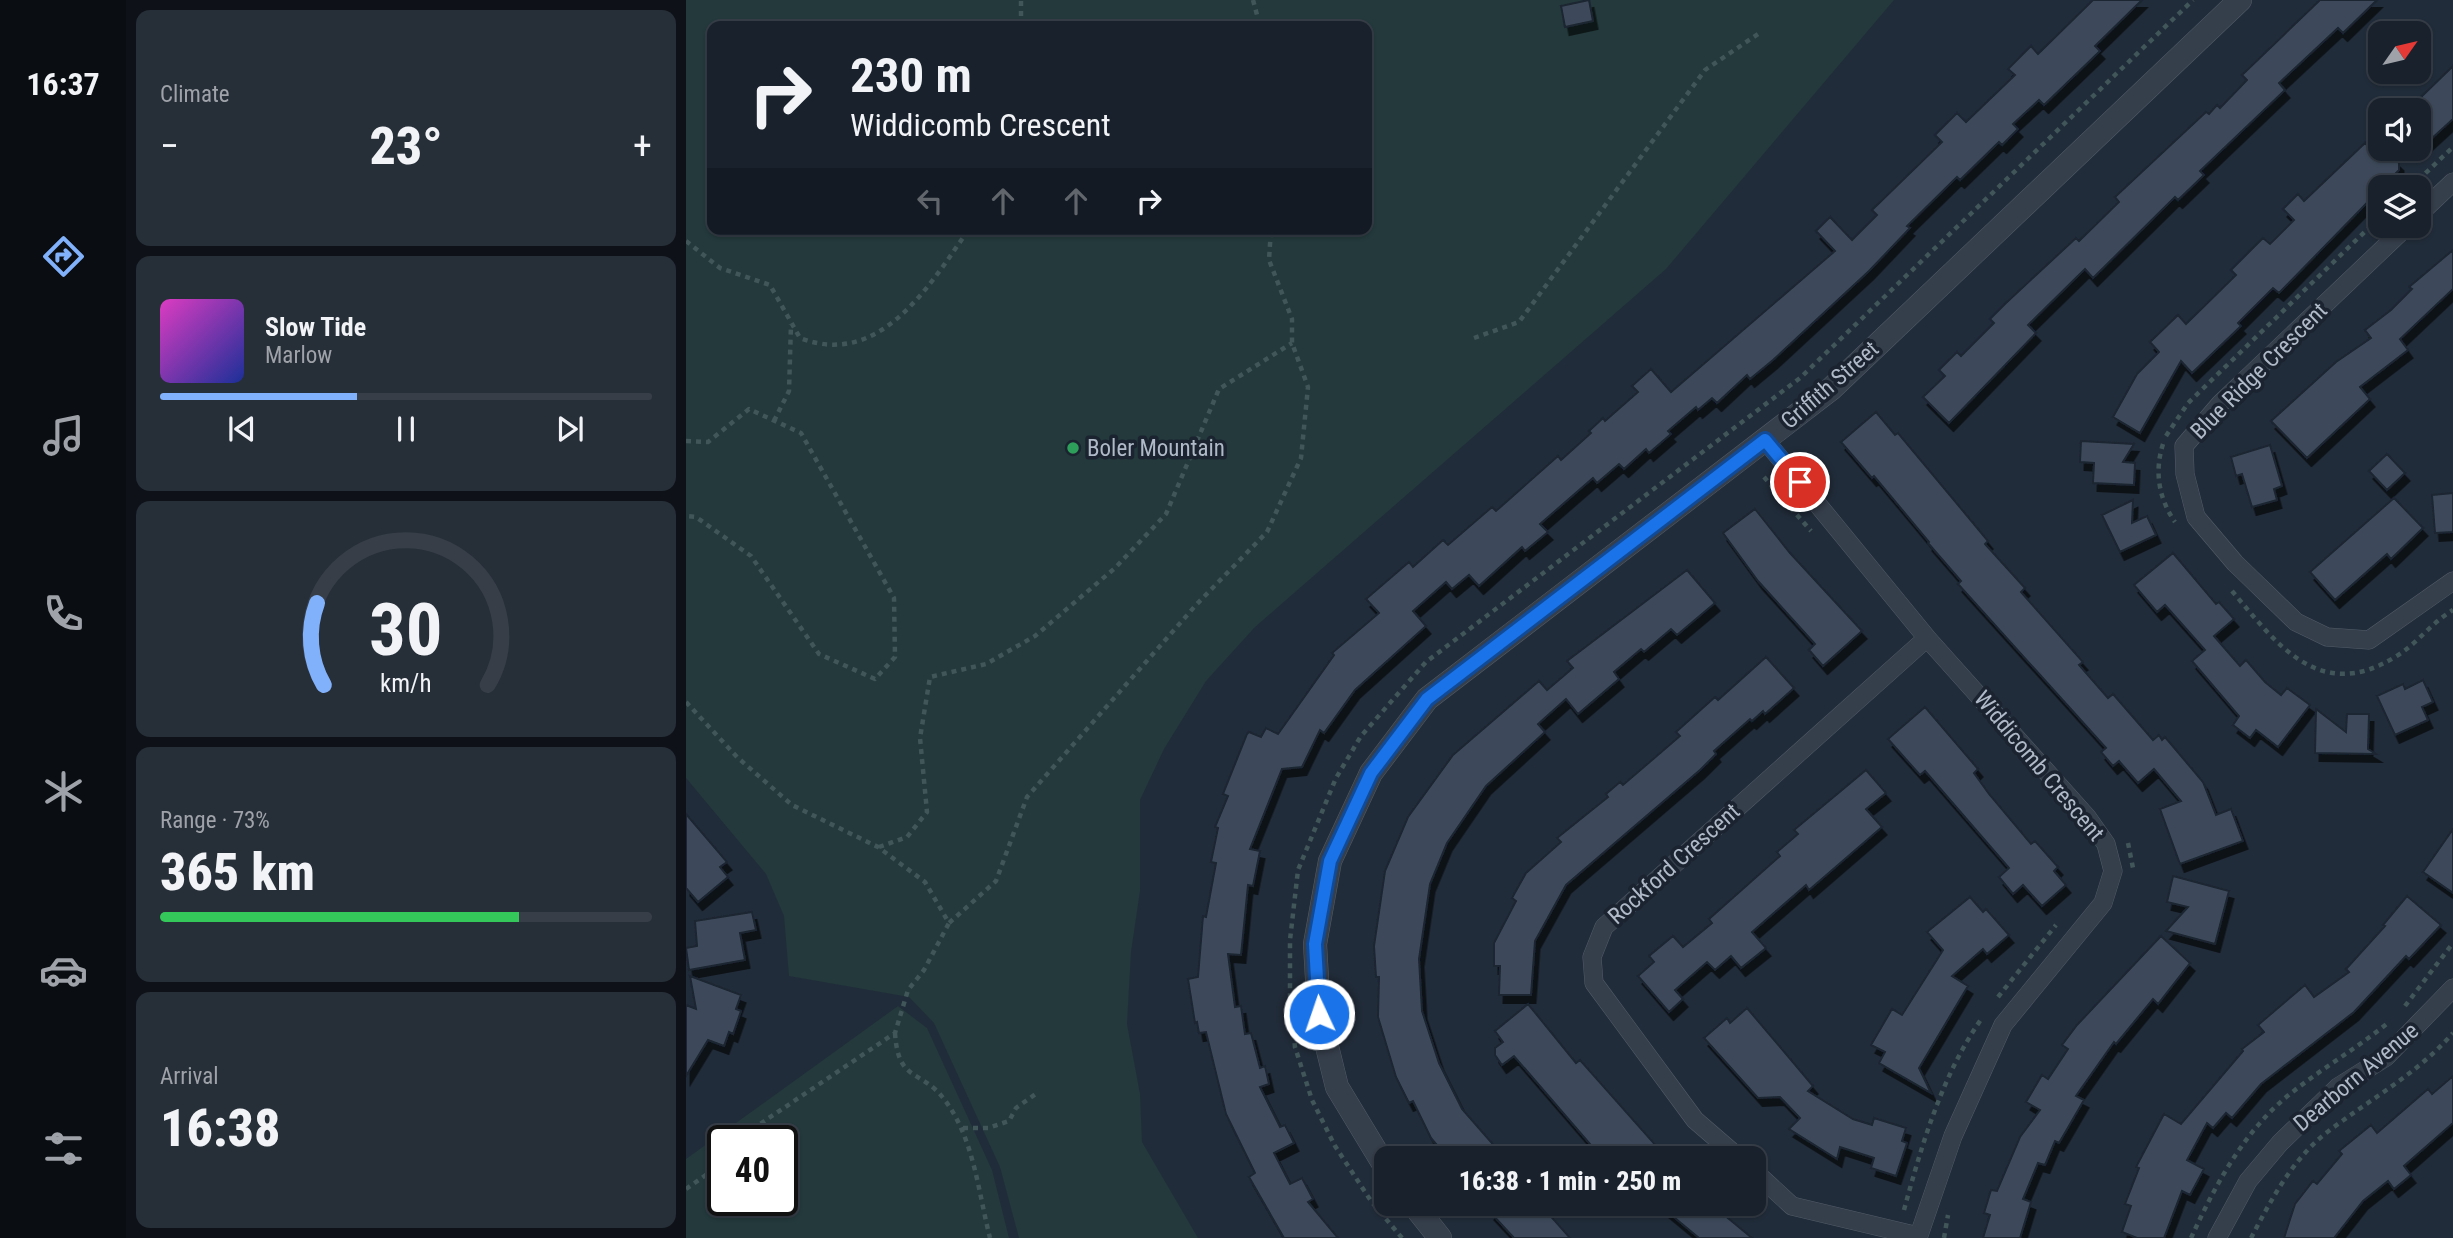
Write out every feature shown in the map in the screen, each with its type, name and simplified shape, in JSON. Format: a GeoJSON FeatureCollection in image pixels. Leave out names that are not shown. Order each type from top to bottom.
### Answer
{"type":"FeatureCollection","features":[{"type":"Feature","properties":{"kind":"street","name":"Griffith Street"},"geometry":{"type":"LineString","coordinates":[[1374,1152],[1338,1087],[1319,1014],[1315,944],[1330,861],[1371,773],[1427,699],[1831,389],[2241,0]]}},
{"type":"Feature","properties":{"kind":"street"},"geometry":{"type":"LineString","coordinates":[[2431,203],[2453,182]]}},
{"type":"Feature","properties":{"kind":"street","name":"Blue Ridge Crescent"},"geometry":{"type":"LineString","coordinates":[[2394,238],[2220,404],[2184,446],[2185,474],[2196,517],[2235,563],[2296,622],[2327,637],[2369,640],[2453,581]]}},
{"type":"Feature","properties":{"kind":"street","name":"Widdicomb Crescent"},"geometry":{"type":"LineString","coordinates":[[1765,440],[1927,638],[2087,817],[2106,844],[2113,871],[2103,903],[2003,1025],[1953,1136],[1918,1237]]}},
{"type":"Feature","properties":{"kind":"street","name":"Rockford Crescent"},"geometry":{"type":"LineString","coordinates":[[1726,1146],[1695,1120],[1615,1016],[1594,983],[1592,957],[1604,927],[1927,638]]}},
{"type":"Feature","properties":{"kind":"street","name":"Dearborn Avenue"},"geometry":{"type":"LineString","coordinates":[[2217,1238],[2248,1181],[2280,1143],[2338,1087],[2386,1057],[2453,988]]}},
{"type":"Feature","properties":{"kind":"street"},"geometry":{"type":"LineString","coordinates":[[1766,1182],[1792,1206],[1918,1237]]}},
{"type":"Feature","properties":{"kind":"street"},"geometry":{"type":"LineString","coordinates":[[1423,1216],[1440,1238]]}},
{"type":"Feature","properties":{"kind":"path"},"geometry":{"type":"LineString","coordinates":[[1021,0],[1021,21]]}},
{"type":"Feature","properties":{"kind":"path"},"geometry":{"type":"LineString","coordinates":[[1253,0],[1259,21]]}},
{"type":"Feature","properties":{"kind":"path"},"geometry":{"type":"LineString","coordinates":[[1402,1238],[1371,1201],[1335,1146],[1312,1100],[1295,1047],[1290,998],[1290,940],[1298,870],[1336,778],[1361,736],[1426,662],[1800,378],[2193,0]]}},
{"type":"Feature","properties":{"kind":"path"},"geometry":{"type":"LineString","coordinates":[[1474,338],[1519,321],[1705,70],[1758,34]]}},
{"type":"Feature","properties":{"kind":"path"},"geometry":{"type":"LineString","coordinates":[[2424,175],[2453,147]]}},
{"type":"Feature","properties":{"kind":"path"},"geometry":{"type":"LineString","coordinates":[[2178,526],[2164,505],[2159,485],[2161,452],[2168,428],[2188,403],[2368,230]]}},
{"type":"Feature","properties":{"kind":"path"},"geometry":{"type":"LineString","coordinates":[[686,241],[720,268],[770,285],[800,338],[822,347],[845,345],[892,324],[919,300],[965,235]]}},
{"type":"Feature","properties":{"kind":"path"},"geometry":{"type":"LineString","coordinates":[[990,1238],[963,1128],[942,1096],[913,1076],[896,1056],[895,1032],[908,990],[924,970],[949,923],[996,881],[1027,797],[1196,605],[1267,532],[1301,458],[1308,387],[1292,344],[1292,319],[1269,260],[1270,235]]}},
{"type":"Feature","properties":{"kind":"path"},"geometry":{"type":"LineString","coordinates":[[774,421],[789,391],[791,323]]}},
{"type":"Feature","properties":{"kind":"path"},"geometry":{"type":"LineString","coordinates":[[878,848],[907,837],[927,812],[920,738],[930,677],[986,664],[1035,636],[1115,568],[1166,514],[1219,389],[1292,344]]}},
{"type":"Feature","properties":{"kind":"path"},"geometry":{"type":"LineString","coordinates":[[686,441],[708,442],[748,409],[800,433],[894,598],[895,657],[875,679],[819,654],[751,556],[696,517],[686,516]]}},
{"type":"Feature","properties":{"kind":"path"},"geometry":{"type":"LineString","coordinates":[[1764,477],[1817,538]]}},
{"type":"Feature","properties":{"kind":"path"},"geometry":{"type":"LineString","coordinates":[[2229,587],[2281,648],[2311,667],[2334,673],[2361,671],[2393,659],[2416,643],[2437,619],[2453,610]]}},
{"type":"Feature","properties":{"kind":"path"},"geometry":{"type":"LineString","coordinates":[[686,702],[737,757],[792,805],[878,848],[925,881],[949,923]]}},
{"type":"Feature","properties":{"kind":"path"},"geometry":{"type":"LineString","coordinates":[[1994,1002],[2059,922]]}},
{"type":"Feature","properties":{"kind":"path"},"geometry":{"type":"LineString","coordinates":[[1898,1232],[1936,1109],[1954,1066],[1988,1011]]}},
{"type":"Feature","properties":{"kind":"path"},"geometry":{"type":"LineString","coordinates":[[759,1125],[895,1032]]}},
{"type":"Feature","properties":{"kind":"path"},"geometry":{"type":"LineString","coordinates":[[2251,1238],[2280,1183],[2324,1135],[2430,1059],[2453,1033]]}},
{"type":"Feature","properties":{"kind":"path"},"geometry":{"type":"LineString","coordinates":[[963,1128],[988,1128],[1009,1121],[1016,1108],[1037,1093]]}},
{"type":"Feature","properties":{"kind":"path"},"geometry":{"type":"LineString","coordinates":[[686,1189],[707,1174]]}},
{"type":"Feature","properties":{"kind":"green space","name":"Boler Mountain"},"geometry":{"type":"Polygon","coordinates":[[[686,0],[1894,0],[1666,269],[1255,627],[1206,681],[1164,749],[1140,800],[1140,891],[1131,952],[1127,1024],[1140,1094],[1142,1142],[1198,1238],[1019,1238],[1000,1167],[934,1023],[909,997],[789,976],[784,916],[766,874],[686,778],[686,0]]]}},
{"type":"Feature","properties":{"kind":"green space"},"geometry":{"type":"Polygon","coordinates":[[[898,1006],[927,1028],[992,1170],[1009,1238],[686,1238],[686,1159],[707,1144],[707,1216],[798,1216],[798,1125],[733,1125],[898,1006]]]}},
{"type":"Feature","properties":{"kind":"building"},"geometry":{"type":"Polygon","coordinates":[[[1589,0],[1593,21],[1565,27],[1561,6],[1589,0]]]}},
{"type":"Feature","properties":{"kind":"building"},"geometry":{"type":"Polygon","coordinates":[[[2093,0],[2142,0],[2095,46],[2100,51],[2044,105],[2039,100],[2013,124],[2018,129],[2002,145],[1999,142],[1960,180],[1957,177],[1907,226],[1910,228],[1869,271],[1773,360],[1750,379],[1747,375],[1717,403],[1712,398],[1698,410],[1696,407],[1668,431],[1671,434],[1649,453],[1646,449],[1624,469],[1619,464],[1597,483],[1593,478],[1540,524],[1548,532],[1525,551],[1522,547],[1479,586],[1469,575],[1452,589],[1446,582],[1413,611],[1426,626],[1355,690],[1324,733],[1320,730],[1302,767],[1282,769],[1250,849],[1260,851],[1253,886],[1248,885],[1241,955],[1228,954],[1235,1007],[1241,1006],[1245,1034],[1251,1033],[1260,1068],[1265,1066],[1269,1084],[1260,1087],[1280,1127],[1285,1125],[1294,1143],[1274,1153],[1290,1184],[1302,1178],[1313,1199],[1308,1202],[1338,1238],[1284,1238],[1249,1177],[1255,1173],[1226,1114],[1206,1032],[1199,1033],[1197,1022],[1195,1023],[1188,979],[1198,977],[1203,916],[1206,917],[1216,863],[1211,862],[1218,828],[1215,827],[1228,796],[1223,794],[1247,734],[1249,732],[1261,737],[1266,728],[1278,734],[1334,655],[1332,653],[1379,613],[1366,599],[1409,562],[1413,567],[1443,540],[1448,545],[1492,507],[1496,511],[1558,456],[1561,460],[1591,433],[1589,431],[1603,418],[1605,421],[1638,392],[1632,386],[1651,369],[1671,392],[1835,251],[1816,231],[1830,217],[1852,240],[1877,215],[1872,210],[1942,142],[1935,135],[1957,113],[1966,122],[2015,75],[2008,69],[2031,46],[2038,54],[2093,0]]]}},
{"type":"Feature","properties":{"kind":"building"},"geometry":{"type":"Polygon","coordinates":[[[2320,0],[2377,0],[2343,33],[2338,28],[2279,83],[2285,90],[2200,171],[2204,175],[2178,200],[2175,197],[2093,278],[2085,269],[2028,325],[2036,333],[1949,423],[1923,397],[1945,376],[1939,370],[1957,352],[1961,356],[1994,323],[1990,319],[2006,303],[2076,238],[2079,241],[2119,202],[2115,197],[2206,112],[2209,114],[2217,105],[2220,108],[2247,80],[2242,75],[2320,0]]]}},
{"type":"Feature","properties":{"kind":"building"},"geometry":{"type":"Polygon","coordinates":[[[2453,66],[2453,119],[2431,139],[2431,98],[2420,98],[2453,66]]]}},
{"type":"Feature","properties":{"kind":"building"},"geometry":{"type":"Polygon","coordinates":[[[2365,143],[2368,146],[2368,161],[2399,163],[2399,170],[2394,175],[2368,175],[2368,202],[2279,293],[2273,288],[2238,323],[2241,326],[2192,373],[2181,361],[2140,433],[2113,417],[2137,374],[2159,352],[2150,342],[2178,315],[2186,324],[2236,275],[2231,270],[2263,238],[2270,244],[2294,220],[2283,209],[2298,194],[2304,201],[2365,143]]]}},
{"type":"Feature","properties":{"kind":"building"},"geometry":{"type":"Polygon","coordinates":[[[2453,250],[2453,289],[2400,339],[2408,350],[2360,387],[2370,399],[2307,458],[2271,421],[2336,362],[2371,338],[2365,330],[2391,310],[2412,289],[2409,287],[2453,250]]]}},
{"type":"Feature","properties":{"kind":"building"},"geometry":{"type":"Polygon","coordinates":[[[1876,412],[1895,435],[1898,433],[1988,541],[1985,544],[2025,588],[2021,592],[2083,662],[2079,665],[2108,698],[2113,694],[2153,740],[2159,735],[2162,740],[2165,737],[2203,782],[2216,815],[2231,809],[2243,841],[2180,864],[2160,809],[2181,801],[2154,769],[2138,783],[2119,761],[2113,766],[2101,752],[2106,748],[1958,584],[1961,581],[1929,542],[1874,476],[1872,478],[1841,442],[1876,412]]]}},
{"type":"Feature","properties":{"kind":"building"},"geometry":{"type":"Polygon","coordinates":[[[2081,441],[2134,444],[2123,462],[2135,463],[2134,485],[2093,483],[2094,463],[2080,462],[2081,441]]]}},
{"type":"Feature","properties":{"kind":"building"},"geometry":{"type":"Polygon","coordinates":[[[2270,445],[2282,486],[2274,489],[2277,500],[2252,507],[2242,474],[2236,476],[2231,457],[2270,445]]]}},
{"type":"Feature","properties":{"kind":"building"},"geometry":{"type":"Polygon","coordinates":[[[2387,454],[2405,473],[2387,490],[2369,471],[2387,454]]]}},
{"type":"Feature","properties":{"kind":"building"},"geometry":{"type":"Polygon","coordinates":[[[2453,493],[2453,532],[2435,533],[2432,495],[2453,493]]]}},
{"type":"Feature","properties":{"kind":"building"},"geometry":{"type":"Polygon","coordinates":[[[2394,498],[2423,528],[2391,559],[2387,554],[2335,600],[2310,572],[2394,498]]]}},
{"type":"Feature","properties":{"kind":"building"},"geometry":{"type":"Polygon","coordinates":[[[2133,500],[2132,523],[2147,516],[2156,535],[2120,552],[2102,515],[2133,500]]]}},
{"type":"Feature","properties":{"kind":"building"},"geometry":{"type":"Polygon","coordinates":[[[1755,509],[1790,553],[1862,631],[1823,666],[1809,650],[1815,644],[1758,581],[1723,533],[1755,509]]]}},
{"type":"Feature","properties":{"kind":"building"},"geometry":{"type":"Polygon","coordinates":[[[2173,553],[2216,604],[2219,602],[2234,619],[2214,636],[2240,666],[2246,660],[2265,682],[2281,695],[2287,688],[2310,705],[2278,747],[2256,730],[2250,738],[2233,725],[2239,716],[2192,661],[2205,650],[2165,605],[2157,612],[2134,585],[2173,553]]]}},
{"type":"Feature","properties":{"kind":"building"},"geometry":{"type":"Polygon","coordinates":[[[1687,570],[1715,603],[1677,635],[1671,629],[1644,652],[1641,649],[1614,672],[1619,679],[1578,714],[1566,699],[1538,724],[1545,732],[1486,786],[1447,843],[1430,884],[1419,959],[1422,1011],[1439,1063],[1462,1109],[1494,1146],[1438,1146],[1413,1101],[1409,1103],[1396,1077],[1378,1017],[1379,977],[1376,977],[1374,946],[1385,871],[1408,817],[1453,755],[1539,681],[1547,690],[1573,668],[1567,661],[1687,570]]]}},
{"type":"Feature","properties":{"kind":"building"},"geometry":{"type":"Polygon","coordinates":[[[1766,657],[1794,688],[1765,714],[1763,711],[1752,721],[1750,719],[1714,751],[1716,754],[1700,770],[1566,885],[1535,941],[1531,995],[1499,995],[1500,966],[1494,966],[1494,943],[1516,901],[1512,898],[1526,873],[1561,842],[1557,838],[1608,797],[1606,794],[1620,782],[1623,785],[1680,736],[1676,732],[1715,697],[1718,700],[1766,657]]]}},
{"type":"Feature","properties":{"kind":"building"},"geometry":{"type":"Polygon","coordinates":[[[2423,680],[2433,702],[2422,707],[2428,720],[2395,735],[2377,696],[2403,684],[2405,689],[2423,680]]]}},
{"type":"Feature","properties":{"kind":"building"},"geometry":{"type":"Polygon","coordinates":[[[1925,707],[1978,769],[1974,773],[1989,794],[2031,844],[2035,841],[2058,867],[2054,871],[2066,885],[2042,906],[2023,885],[2013,894],[1999,877],[2009,868],[1925,771],[1920,775],[1888,739],[1925,707]]]}},
{"type":"Feature","properties":{"kind":"building"},"geometry":{"type":"Polygon","coordinates":[[[2316,709],[2346,732],[2347,714],[2369,714],[2368,749],[2376,754],[2315,753],[2316,709]]]}},
{"type":"Feature","properties":{"kind":"building"},"geometry":{"type":"Polygon","coordinates":[[[1866,770],[1886,793],[1866,809],[1882,827],[1809,890],[1806,885],[1752,932],[1766,948],[1741,968],[1731,956],[1715,970],[1707,962],[1675,990],[1683,999],[1669,1012],[1638,976],[1654,962],[1649,956],[1673,936],[1683,947],[1712,923],[1709,919],[1780,856],[1777,852],[1798,834],[1794,830],[1866,770]]]}},
{"type":"Feature","properties":{"kind":"building"},"geometry":{"type":"Polygon","coordinates":[[[686,814],[727,862],[720,867],[728,877],[698,902],[686,888],[686,814]]]}},
{"type":"Feature","properties":{"kind":"building"},"geometry":{"type":"Polygon","coordinates":[[[2453,829],[2453,893],[2423,872],[2453,829]]]}},
{"type":"Feature","properties":{"kind":"building"},"geometry":{"type":"Polygon","coordinates":[[[2173,876],[2229,891],[2215,944],[2166,931],[2188,907],[2167,902],[2173,876]]]}},
{"type":"Feature","properties":{"kind":"building"},"geometry":{"type":"Polygon","coordinates":[[[2407,896],[2441,925],[2409,959],[2406,956],[2354,1012],[2261,1084],[2232,1118],[2226,1113],[2213,1128],[2207,1123],[2187,1160],[2204,1169],[2190,1195],[2182,1191],[2164,1238],[2137,1238],[2122,1232],[2131,1206],[2125,1204],[2139,1168],[2136,1167],[2164,1114],[2181,1124],[2242,1049],[2264,1032],[2258,1025],[2305,985],[2314,997],[2349,972],[2346,969],[2385,926],[2383,925],[2407,896]]]}},
{"type":"Feature","properties":{"kind":"building"},"geometry":{"type":"Polygon","coordinates":[[[1970,897],[1983,912],[1986,909],[2009,935],[1987,954],[1983,949],[1952,976],[1968,986],[1919,1068],[1931,1093],[1879,1063],[1885,1052],[1871,1045],[1892,1009],[1902,1015],[1943,950],[1927,932],[1970,897]]]}},
{"type":"Feature","properties":{"kind":"building"},"geometry":{"type":"Polygon","coordinates":[[[752,912],[756,930],[740,933],[745,960],[689,970],[686,948],[697,946],[695,921],[752,912]]]}},
{"type":"Feature","properties":{"kind":"building"},"geometry":{"type":"Polygon","coordinates":[[[2161,936],[2190,963],[2158,1004],[2153,999],[2116,1044],[2114,1042],[2076,1096],[2084,1100],[2059,1143],[2055,1141],[2045,1165],[2038,1163],[2023,1199],[2031,1202],[2020,1238],[1983,1238],[1990,1215],[1984,1213],[1991,1190],[1997,1191],[2020,1137],[2040,1110],[2026,1102],[2042,1075],[2048,1079],[2068,1049],[2062,1045],[2077,1025],[2161,936]]]}},
{"type":"Feature","properties":{"kind":"building"},"geometry":{"type":"Polygon","coordinates":[[[690,976],[741,995],[736,1009],[741,1011],[733,1034],[729,1032],[724,1046],[708,1040],[686,1076],[686,1005],[696,1009],[690,976]]]}},
{"type":"Feature","properties":{"kind":"building"},"geometry":{"type":"Polygon","coordinates":[[[1528,1004],[1576,1063],[1580,1060],[1656,1146],[1592,1146],[1514,1056],[1502,1065],[1495,1055],[1495,1048],[1503,1042],[1495,1031],[1528,1004]]]}},
{"type":"Feature","properties":{"kind":"building"},"geometry":{"type":"Polygon","coordinates":[[[1747,1008],[1813,1086],[1808,1091],[1853,1119],[1872,1125],[1874,1118],[1906,1128],[1902,1141],[1907,1143],[1896,1176],[1871,1168],[1874,1158],[1840,1147],[1837,1159],[1789,1129],[1800,1118],[1780,1097],[1758,1098],[1704,1038],[1727,1018],[1730,1023],[1747,1008]]]}},
{"type":"Feature","properties":{"kind":"building"},"geometry":{"type":"Polygon","coordinates":[[[2453,1076],[2453,1123],[2404,1166],[2411,1175],[2394,1189],[2388,1181],[2363,1201],[2334,1238],[2284,1238],[2295,1204],[2313,1181],[2317,1184],[2342,1154],[2339,1151],[2371,1125],[2377,1133],[2428,1089],[2432,1094],[2453,1076]]]}},
{"type":"Feature","properties":{"kind":"building"},"geometry":{"type":"Polygon","coordinates":[[[1494,1216],[1551,1216],[1570,1238],[1514,1238],[1494,1216]]]}},
{"type":"Feature","properties":{"kind":"building"},"geometry":{"type":"Polygon","coordinates":[[[1672,1216],[1725,1216],[1752,1238],[1699,1238],[1672,1216]]]}},
{"type":"Feature","properties":{"kind":"place","name":"Boler Mountain"},"geometry":{"type":"Point","coordinates":[1073,448]}},
{"type":"Feature","properties":{"kind":"route"},"geometry":{"type":"LineString","coordinates":[[1319,1014],[1315,944],[1330,861],[1371,773],[1427,699],[1765,440],[1800,482]]}}]}
